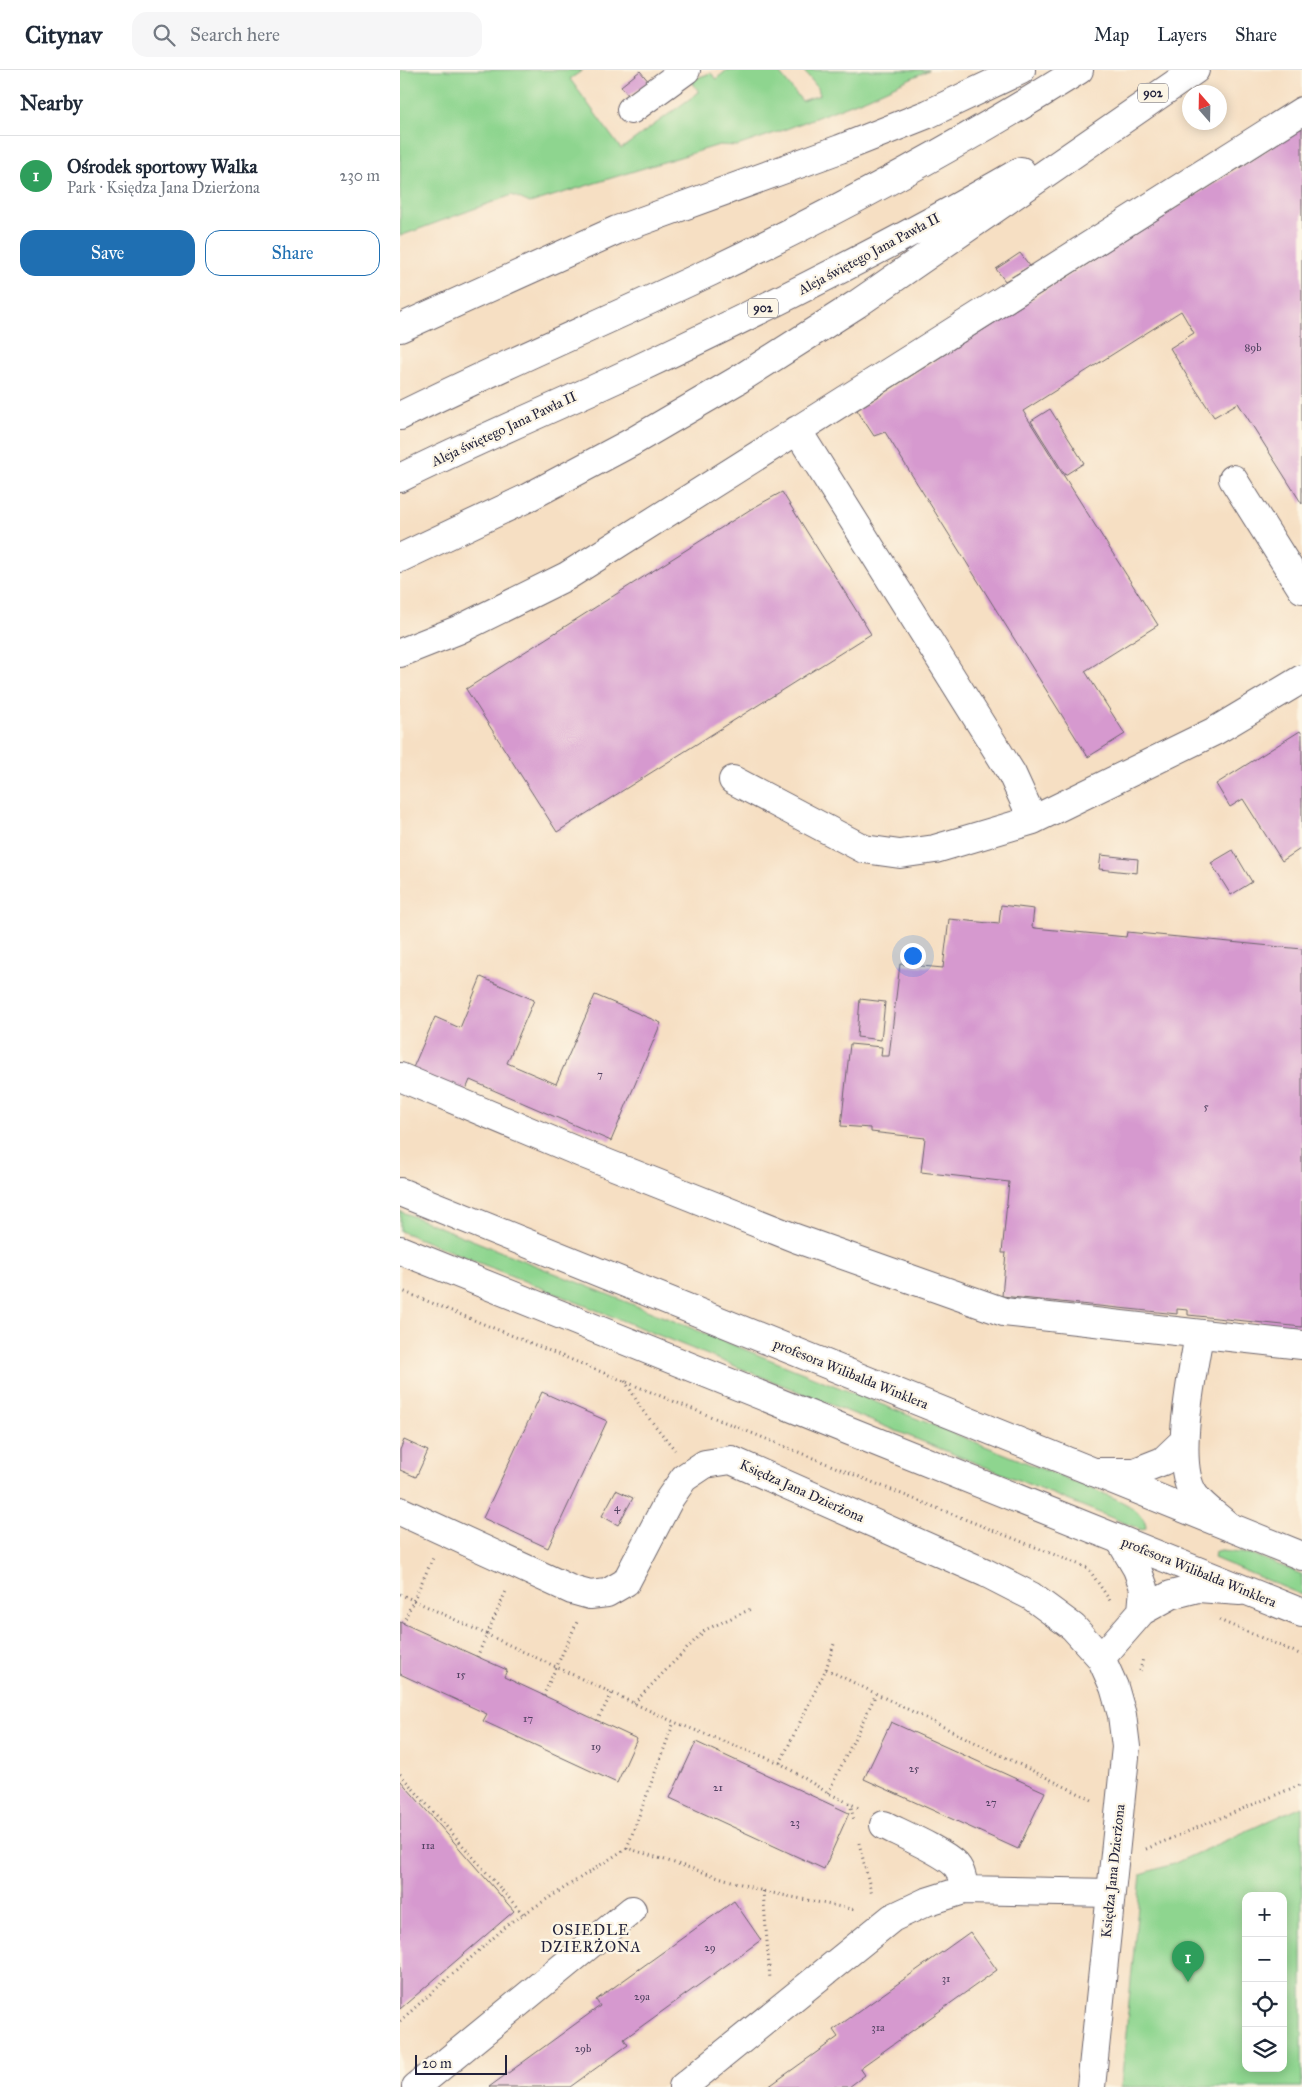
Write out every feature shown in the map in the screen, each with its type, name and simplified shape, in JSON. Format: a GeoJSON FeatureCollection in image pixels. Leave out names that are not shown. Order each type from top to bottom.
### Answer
{"type":"FeatureCollection","features":[{"type":"Feature","properties":{"kind":"main road"},"geometry":{"type":"LineString","coordinates":[[631,110],[686,70]]}},
{"type":"Feature","properties":{"kind":"main road"},"geometry":{"type":"LineString","coordinates":[[400,328],[617,230],[840,149],[919,117],[1021,70]]}},
{"type":"Feature","properties":{"kind":"main road"},"geometry":{"type":"LineString","coordinates":[[400,416],[710,272],[838,208],[932,158],[1012,112],[1079,70]]}},
{"type":"Feature","properties":{"kind":"main road","name":"Aleja świętego Jana Pawła II"},"geometry":{"type":"LineString","coordinates":[[400,478],[450,453],[638,369],[800,290],[1012,176],[1190,70]]}},
{"type":"Feature","properties":{"kind":"main road"},"geometry":{"type":"LineString","coordinates":[[400,558],[525,499],[632,442],[738,380],[856,304],[1195,70]]}},
{"type":"Feature","properties":{"kind":"main road"},"geometry":{"type":"LineString","coordinates":[[400,653],[466,626],[567,576],[1302,111]]}},
{"type":"Feature","properties":{"kind":"main road"},"geometry":{"type":"LineString","coordinates":[[797,430],[1012,774],[1034,820]]}},
{"type":"Feature","properties":{"kind":"main road"},"geometry":{"type":"LineString","coordinates":[[1233,479],[1302,590]]}},
{"type":"Feature","properties":{"kind":"main road"},"geometry":{"type":"LineString","coordinates":[[732,780],[864,849],[900,854],[935,849],[1034,820],[1214,731],[1302,678]]}},
{"type":"Feature","properties":{"kind":"main road"},"geometry":{"type":"LineString","coordinates":[[400,1077],[586,1155],[795,1238],[1004,1312],[1302,1345]]}},
{"type":"Feature","properties":{"kind":"main road","name":"profesora Wilibalda Winklera"},"geometry":{"type":"LineString","coordinates":[[400,1192],[1302,1556]]}},
{"type":"Feature","properties":{"kind":"main road","name":"profesora Wilibalda Winklera"},"geometry":{"type":"LineString","coordinates":[[400,1250],[1302,1613]]}},
{"type":"Feature","properties":{"kind":"main road"},"geometry":{"type":"LineString","coordinates":[[1199,1334],[1184,1441],[1184,1470],[1195,1496],[1228,1526]]}},
{"type":"Feature","properties":{"kind":"main road"},"geometry":{"type":"LineString","coordinates":[[1094,1472],[1135,1472],[1162,1461],[1184,1441]]}},
{"type":"Feature","properties":{"kind":"main road","name":"Księdza Jana Dzierżona"},"geometry":{"type":"LineString","coordinates":[[590,1595],[607,1593],[626,1582],[670,1498],[684,1478],[705,1464],[731,1460],[986,1573],[1038,1601],[1073,1627],[1101,1658],[1114,1687],[1122,1715],[1126,1746],[1091,2087]]}},
{"type":"Feature","properties":{"kind":"main road"},"geometry":{"type":"LineString","coordinates":[[400,1511],[572,1590],[590,1595]]}},
{"type":"Feature","properties":{"kind":"main road"},"geometry":{"type":"LineString","coordinates":[[1120,1540],[1137,1569],[1144,1588],[1142,1611]]}},
{"type":"Feature","properties":{"kind":"main road"},"geometry":{"type":"LineString","coordinates":[[1101,1658],[1142,1611],[1172,1595],[1198,1588],[1247,1591]]}},
{"type":"Feature","properties":{"kind":"main road"},"geometry":{"type":"LineString","coordinates":[[884,1825],[942,1855],[956,1865],[961,1875],[964,1890]]}},
{"type":"Feature","properties":{"kind":"main road"},"geometry":{"type":"LineString","coordinates":[[683,2087],[892,1918],[926,1902],[964,1890],[1111,1893]]}},
{"type":"Feature","properties":{"kind":"main road"},"geometry":{"type":"LineString","coordinates":[[416,2087],[632,1910]]}},
{"type":"Feature","properties":{"kind":"path"},"geometry":{"type":"LineString","coordinates":[[400,1290],[1088,1568],[1107,1599]]}},
{"type":"Feature","properties":{"kind":"path"},"geometry":{"type":"LineString","coordinates":[[625,1381],[643,1411],[693,1472]]}},
{"type":"Feature","properties":{"kind":"path"},"geometry":{"type":"LineString","coordinates":[[403,1623],[446,1532]]}},
{"type":"Feature","properties":{"kind":"path"},"geometry":{"type":"LineString","coordinates":[[477,1657],[518,1565]]}},
{"type":"Feature","properties":{"kind":"path"},"geometry":{"type":"LineString","coordinates":[[400,1594],[674,1722],[780,1763],[828,1793],[877,1816],[884,1825]]}},
{"type":"Feature","properties":{"kind":"path"},"geometry":{"type":"LineString","coordinates":[[543,1696],[590,1595]]}},
{"type":"Feature","properties":{"kind":"path"},"geometry":{"type":"LineString","coordinates":[[634,1703],[706,1630],[753,1608]]}},
{"type":"Feature","properties":{"kind":"path"},"geometry":{"type":"LineString","coordinates":[[1214,1618],[1302,1655]]}},
{"type":"Feature","properties":{"kind":"path"},"geometry":{"type":"LineString","coordinates":[[780,1763],[826,1670],[834,1644]]}},
{"type":"Feature","properties":{"kind":"path"},"geometry":{"type":"LineString","coordinates":[[1140,1674],[1142,1658],[1146,1652]]}},
{"type":"Feature","properties":{"kind":"path"},"geometry":{"type":"LineString","coordinates":[[826,1670],[1104,1806],[1119,1808]]}},
{"type":"Feature","properties":{"kind":"path"},"geometry":{"type":"LineString","coordinates":[[597,1721],[612,1692]]}},
{"type":"Feature","properties":{"kind":"path"},"geometry":{"type":"LineString","coordinates":[[828,1793],[876,1694]]}},
{"type":"Feature","properties":{"kind":"path"},"geometry":{"type":"LineString","coordinates":[[400,2021],[511,1922],[628,1848],[674,1722]]}},
{"type":"Feature","properties":{"kind":"path"},"geometry":{"type":"LineString","coordinates":[[400,1774],[523,1914]]}},
{"type":"Feature","properties":{"kind":"path"},"geometry":{"type":"LineString","coordinates":[[1115,1862],[1302,1784]]}},
{"type":"Feature","properties":{"kind":"path"},"geometry":{"type":"LineString","coordinates":[[850,1804],[854,1822]]}},
{"type":"Feature","properties":{"kind":"path"},"geometry":{"type":"LineString","coordinates":[[859,1840],[872,1896]]}},
{"type":"Feature","properties":{"kind":"path"},"geometry":{"type":"LineString","coordinates":[[628,1848],[764,1891],[858,1911]]}},
{"type":"Feature","properties":{"kind":"path"},"geometry":{"type":"LineString","coordinates":[[764,1891],[771,1986],[785,2004]]}},
{"type":"Feature","properties":{"kind":"green space"},"geometry":{"type":"Polygon","coordinates":[[[400,70],[583,70],[570,79],[621,149],[699,92],[691,80],[711,73],[716,79],[727,70],[777,70],[802,101],[820,95],[818,88],[803,70],[929,70],[867,98],[737,146],[719,145],[530,203],[512,195],[400,236],[400,70]]]}},
{"type":"Feature","properties":{"kind":"green space"},"geometry":{"type":"Polygon","coordinates":[[[400,1211],[1112,1497],[1128,1505],[1138,1513],[1145,1522],[1146,1528],[1142,1530],[400,1231],[400,1211]]]}},
{"type":"Feature","properties":{"kind":"green space"},"geometry":{"type":"Polygon","coordinates":[[[1215,1552],[1251,1554],[1302,1574],[1302,1595],[1214,1558],[1215,1552]]]}},
{"type":"Feature","properties":{"kind":"green space"},"geometry":{"type":"Polygon","coordinates":[[[1302,1806],[1302,2087],[1121,2087],[1141,1874],[1173,1864],[1302,1806]]]}},
{"type":"Feature","properties":{"kind":"building"},"geometry":{"type":"Polygon","coordinates":[[[640,71],[649,82],[629,96],[621,86],[640,71]]]}},
{"type":"Feature","properties":{"kind":"building"},"geometry":{"type":"Polygon","coordinates":[[[1302,128],[1302,504],[1238,403],[1214,417],[1187,376],[1170,348],[1194,333],[1181,311],[1023,411],[1158,625],[1085,671],[1125,734],[1088,757],[885,432],[874,436],[857,410],[1302,128]]]}},
{"type":"Feature","properties":{"kind":"building"},"geometry":{"type":"Polygon","coordinates":[[[1020,253],[1030,266],[1005,281],[996,269],[1020,253]]]}},
{"type":"Feature","properties":{"kind":"building"},"geometry":{"type":"Polygon","coordinates":[[[1050,409],[1084,463],[1065,475],[1031,421],[1050,409]]]}},
{"type":"Feature","properties":{"kind":"building"},"geometry":{"type":"Polygon","coordinates":[[[782,492],[871,634],[557,832],[466,689],[751,509],[782,492]]]}},
{"type":"Feature","properties":{"kind":"building"},"geometry":{"type":"Polygon","coordinates":[[[1300,731],[1302,734],[1302,852],[1300,849],[1282,861],[1243,799],[1230,807],[1216,784],[1300,731]]]}},
{"type":"Feature","properties":{"kind":"building"},"geometry":{"type":"Polygon","coordinates":[[[1233,850],[1252,882],[1231,895],[1211,863],[1233,850]]]}},
{"type":"Feature","properties":{"kind":"building"},"geometry":{"type":"Polygon","coordinates":[[[1101,855],[1138,859],[1137,873],[1099,869],[1101,855]]]}},
{"type":"Feature","properties":{"kind":"building"},"geometry":{"type":"Polygon","coordinates":[[[1001,905],[1034,909],[1032,927],[1035,928],[1126,937],[1127,932],[1302,949],[1302,1327],[1188,1315],[1188,1310],[1177,1309],[1177,1314],[1002,1296],[1006,1253],[1002,1253],[1009,1182],[921,1172],[925,1138],[871,1132],[871,1128],[841,1126],[850,1044],[882,1047],[881,1056],[889,1056],[900,964],[943,968],[949,919],[999,924],[1001,905]]]}},
{"type":"Feature","properties":{"kind":"building"},"geometry":{"type":"Polygon","coordinates":[[[481,977],[534,1000],[507,1063],[556,1084],[595,995],[661,1023],[611,1141],[470,1080],[462,1099],[409,1077],[435,1017],[460,1028],[481,977]]]}},
{"type":"Feature","properties":{"kind":"building"},"geometry":{"type":"Polygon","coordinates":[[[860,999],[885,1002],[881,1040],[857,1037],[860,999]]]}},
{"type":"Feature","properties":{"kind":"building"},"geometry":{"type":"Polygon","coordinates":[[[542,1392],[607,1421],[548,1548],[483,1518],[542,1392]]]}},
{"type":"Feature","properties":{"kind":"building"},"geometry":{"type":"Polygon","coordinates":[[[404,1440],[428,1451],[416,1477],[400,1470],[400,1450],[404,1440]]]}},
{"type":"Feature","properties":{"kind":"building"},"geometry":{"type":"Polygon","coordinates":[[[616,1490],[633,1498],[618,1525],[602,1516],[616,1490]]]}},
{"type":"Feature","properties":{"kind":"building"},"geometry":{"type":"Polygon","coordinates":[[[400,1622],[507,1670],[504,1677],[637,1739],[617,1783],[483,1721],[487,1714],[400,1674],[400,1622]]]}},
{"type":"Feature","properties":{"kind":"building"},"geometry":{"type":"Polygon","coordinates":[[[891,1722],[1045,1792],[1018,1849],[864,1779],[891,1722]]]}},
{"type":"Feature","properties":{"kind":"building"},"geometry":{"type":"Polygon","coordinates":[[[696,1742],[849,1813],[824,1869],[670,1798],[696,1742]]]}},
{"type":"Feature","properties":{"kind":"building"},"geometry":{"type":"Polygon","coordinates":[[[400,1780],[514,1911],[400,2009],[400,1780]]]}},
{"type":"Feature","properties":{"kind":"building"},"geometry":{"type":"Polygon","coordinates":[[[734,1901],[761,1940],[624,2039],[628,2045],[570,2087],[489,2087],[600,2006],[596,2000],[734,1901]]]}},
{"type":"Feature","properties":{"kind":"building"},"geometry":{"type":"Polygon","coordinates":[[[970,1932],[997,1970],[860,2068],[865,2075],[849,2087],[768,2087],[838,2037],[833,2030],[970,1932]]]}},
{"type":"Feature","properties":{"kind":"place","name":"Ośrodek sportowy Walka"},"geometry":{"type":"Point","coordinates":[1188,1982]}},
{"type":"Feature","properties":{"kind":"district","name":"OSIEDLE DZIERŻONA"},"geometry":{"type":"Point","coordinates":[591,1938]}}]}
